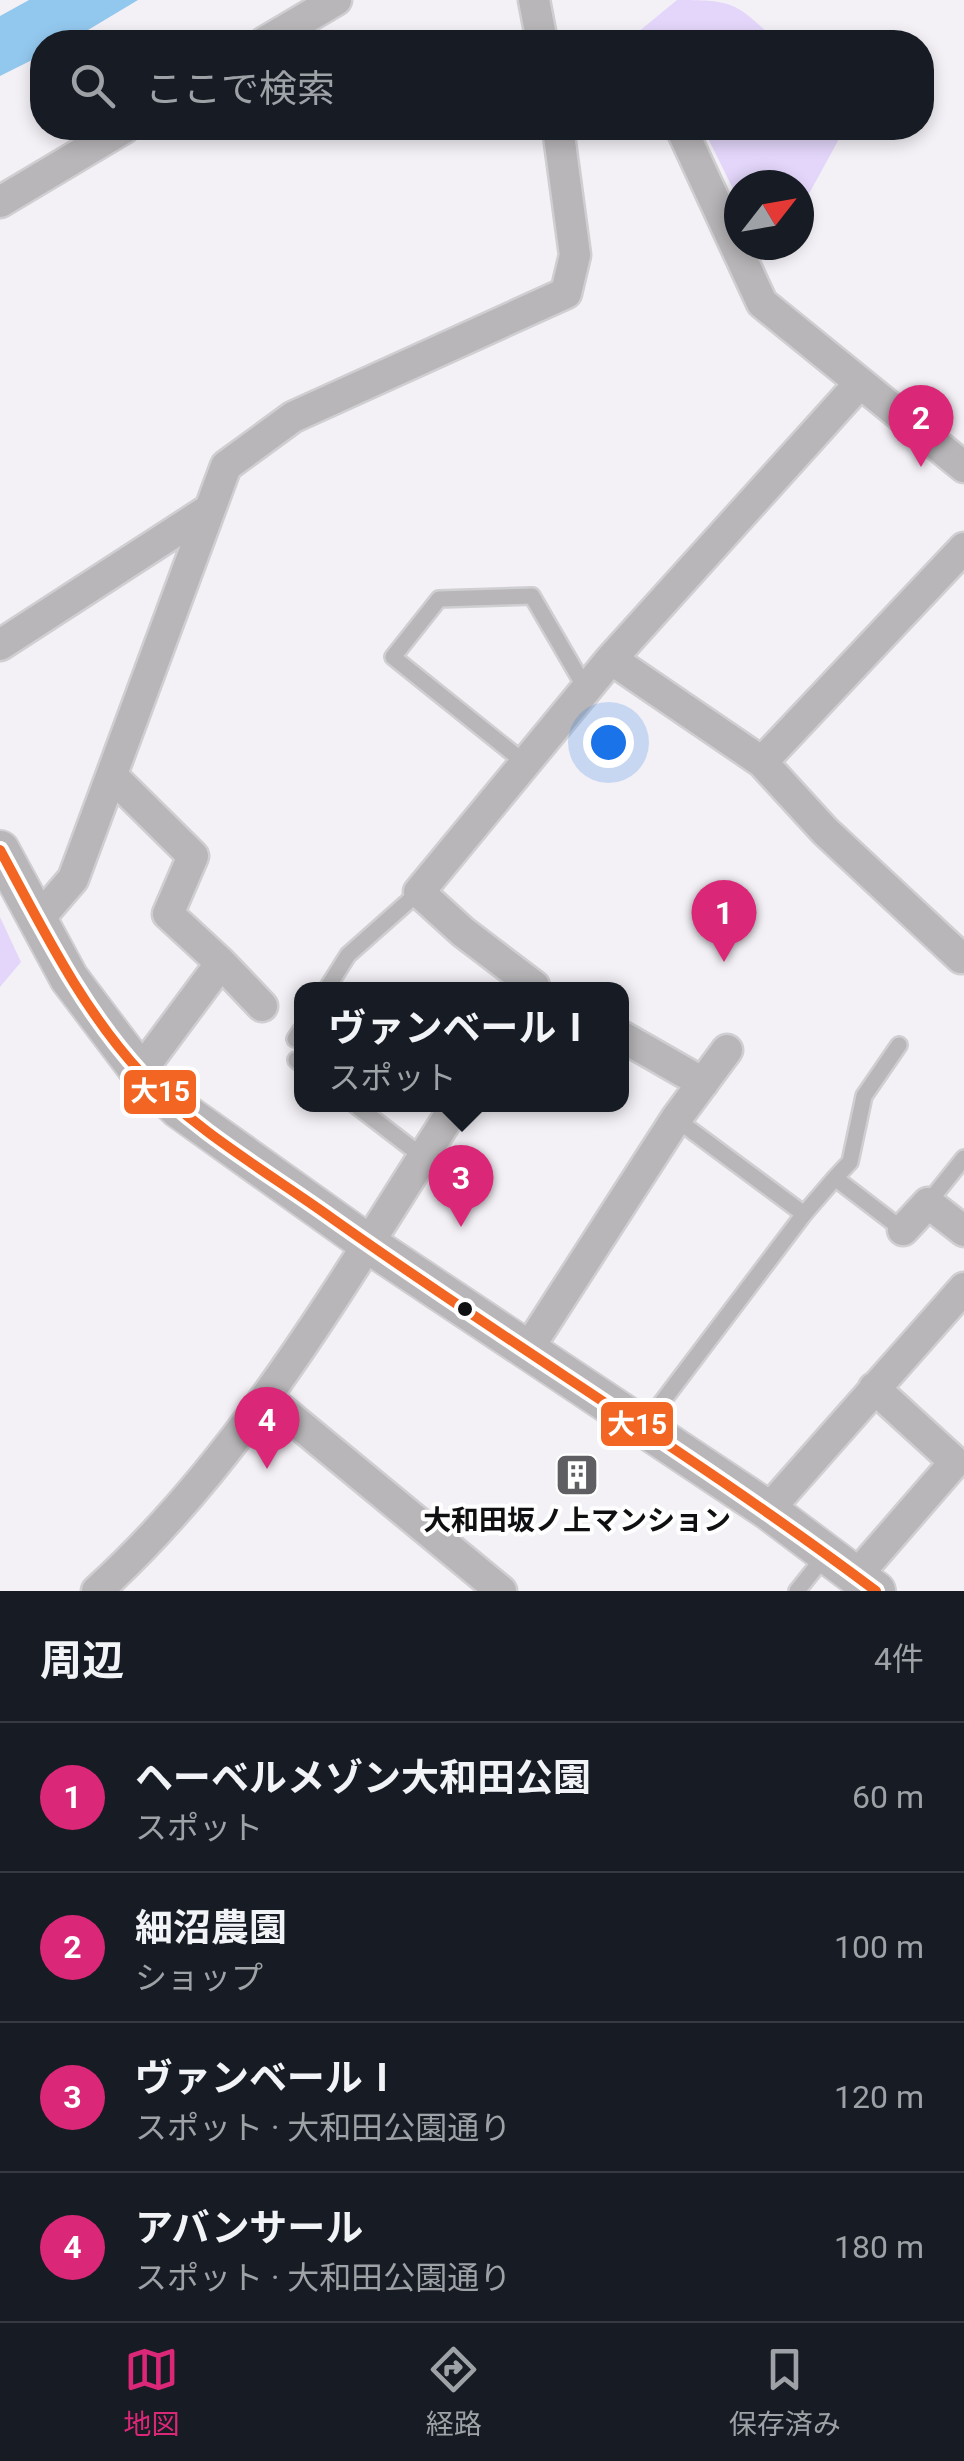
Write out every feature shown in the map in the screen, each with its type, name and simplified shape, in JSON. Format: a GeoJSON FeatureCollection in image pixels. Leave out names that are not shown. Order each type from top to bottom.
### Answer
{"type":"FeatureCollection","features":[{"type":"Feature","properties":{"kind":"street"},"geometry":{"type":"LineString","coordinates":[[285,30],[336,0]]}},
{"type":"Feature","properties":{"kind":"street"},"geometry":{"type":"LineString","coordinates":[[534,0],[540,30]]}},
{"type":"Feature","properties":{"kind":"street"},"geometry":{"type":"LineString","coordinates":[[0,202],[104,140]]}},
{"type":"Feature","properties":{"kind":"street"},"geometry":{"type":"LineString","coordinates":[[36,922],[73,879],[226,466],[293,417],[566,293],[576,255],[560,140]]}},
{"type":"Feature","properties":{"kind":"street"},"geometry":{"type":"LineString","coordinates":[[687,140],[762,303],[964,467]]}},
{"type":"Feature","properties":{"kind":"street"},"geometry":{"type":"LineString","coordinates":[[527,982],[463,932],[420,892],[611,659],[860,383]]}},
{"type":"Feature","properties":{"kind":"street"},"geometry":{"type":"LineString","coordinates":[[0,645],[210,509]]}},
{"type":"Feature","properties":{"kind":"street"},"geometry":{"type":"LineString","coordinates":[[762,762],[964,548]]}},
{"type":"Feature","properties":{"kind":"street"},"geometry":{"type":"LineString","coordinates":[[611,659],[762,762],[824,831],[961,958],[964,955]]}},
{"type":"Feature","properties":{"kind":"street"},"geometry":{"type":"LineString","coordinates":[[112,777],[194,856],[168,914],[262,1006]]}},
{"type":"Feature","properties":{"kind":"street"},"geometry":{"type":"LineString","coordinates":[[0,850],[69,978],[140,1072],[222,1144],[768,1510],[854,1573],[955,1462],[874,1388]]}},
{"type":"Feature","properties":{"kind":"street"},"geometry":{"type":"LineString","coordinates":[[140,1072],[221,964]]}},
{"type":"Feature","properties":{"kind":"street"},"geometry":{"type":"LineString","coordinates":[[629,1041],[702,1083]]}},
{"type":"Feature","properties":{"kind":"street"},"geometry":{"type":"LineString","coordinates":[[528,1348],[676,1119],[727,1050]]}},
{"type":"Feature","properties":{"kind":"street"},"geometry":{"type":"LineString","coordinates":[[97,1591],[170,1516],[266,1397],[452,1112]]}},
{"type":"Feature","properties":{"kind":"street"},"geometry":{"type":"LineString","coordinates":[[903,1230],[928,1203],[964,1231]]}},
{"type":"Feature","properties":{"kind":"street"},"geometry":{"type":"LineString","coordinates":[[768,1510],[964,1288]]}},
{"type":"Feature","properties":{"kind":"street"},"geometry":{"type":"LineString","coordinates":[[266,1397],[501,1591]]}},
{"type":"Feature","properties":{"kind":"lane"},"geometry":{"type":"LineString","coordinates":[[525,763],[392,658],[439,599],[532,596],[586,689]]}},
{"type":"Feature","properties":{"kind":"lane"},"geometry":{"type":"LineString","coordinates":[[331,982],[348,955],[420,892]]}},
{"type":"Feature","properties":{"kind":"lane"},"geometry":{"type":"LineString","coordinates":[[644,1426],[804,1214],[850,1162],[864,1096],[899,1046]]}},
{"type":"Feature","properties":{"kind":"lane"},"geometry":{"type":"LineString","coordinates":[[364,1112],[423,1157]]}},
{"type":"Feature","properties":{"kind":"lane"},"geometry":{"type":"LineString","coordinates":[[676,1119],[804,1214]]}},
{"type":"Feature","properties":{"kind":"lane"},"geometry":{"type":"LineString","coordinates":[[928,1203],[964,1158]]}},
{"type":"Feature","properties":{"kind":"lane"},"geometry":{"type":"LineString","coordinates":[[836,1178],[903,1230]]}},
{"type":"Feature","properties":{"kind":"lane"},"geometry":{"type":"LineString","coordinates":[[797,1591],[854,1573]]}},
{"type":"Feature","properties":{"kind":"shaded area"},"geometry":{"type":"Polygon","coordinates":[[[677,0],[734,6],[764,30],[641,30],[677,0]]]}},
{"type":"Feature","properties":{"kind":"shaded area"},"geometry":{"type":"Polygon","coordinates":[[[709,140],[838,140],[814,185],[814,170],[724,171],[709,140]]]}},
{"type":"Feature","properties":{"kind":"shaded area"},"geometry":{"type":"Polygon","coordinates":[[[0,917],[21,962],[0,987],[0,917]]]}},
{"type":"Feature","properties":{"kind":"water"},"geometry":{"type":"Polygon","coordinates":[[[29,0],[138,0],[88,30],[30,30],[30,61],[0,76],[0,16],[29,0]]]}},
{"type":"Feature","properties":{"kind":"transit line","name":"大15"},"geometry":{"type":"LineString","coordinates":[[0,850],[100,1022],[141,1073],[185,1114],[876,1591]]}},
{"type":"Feature","properties":{"kind":"place","name":"細沼農園"},"geometry":{"type":"Point","coordinates":[921,467]}},
{"type":"Feature","properties":{"kind":"place","name":"ヘーベルメゾン大和田公園"},"geometry":{"type":"Point","coordinates":[724,962]}},
{"type":"Feature","properties":{"kind":"place","name":"ヴァンベールⅠ"},"geometry":{"type":"Point","coordinates":[461,1227]}},
{"type":"Feature","properties":{"kind":"place","name":"アバンサール"},"geometry":{"type":"Point","coordinates":[267,1469]}},
{"type":"Feature","properties":{"kind":"place","name":"大和田坂ノ上マンション"},"geometry":{"type":"Point","coordinates":[577,1475]}}]}
